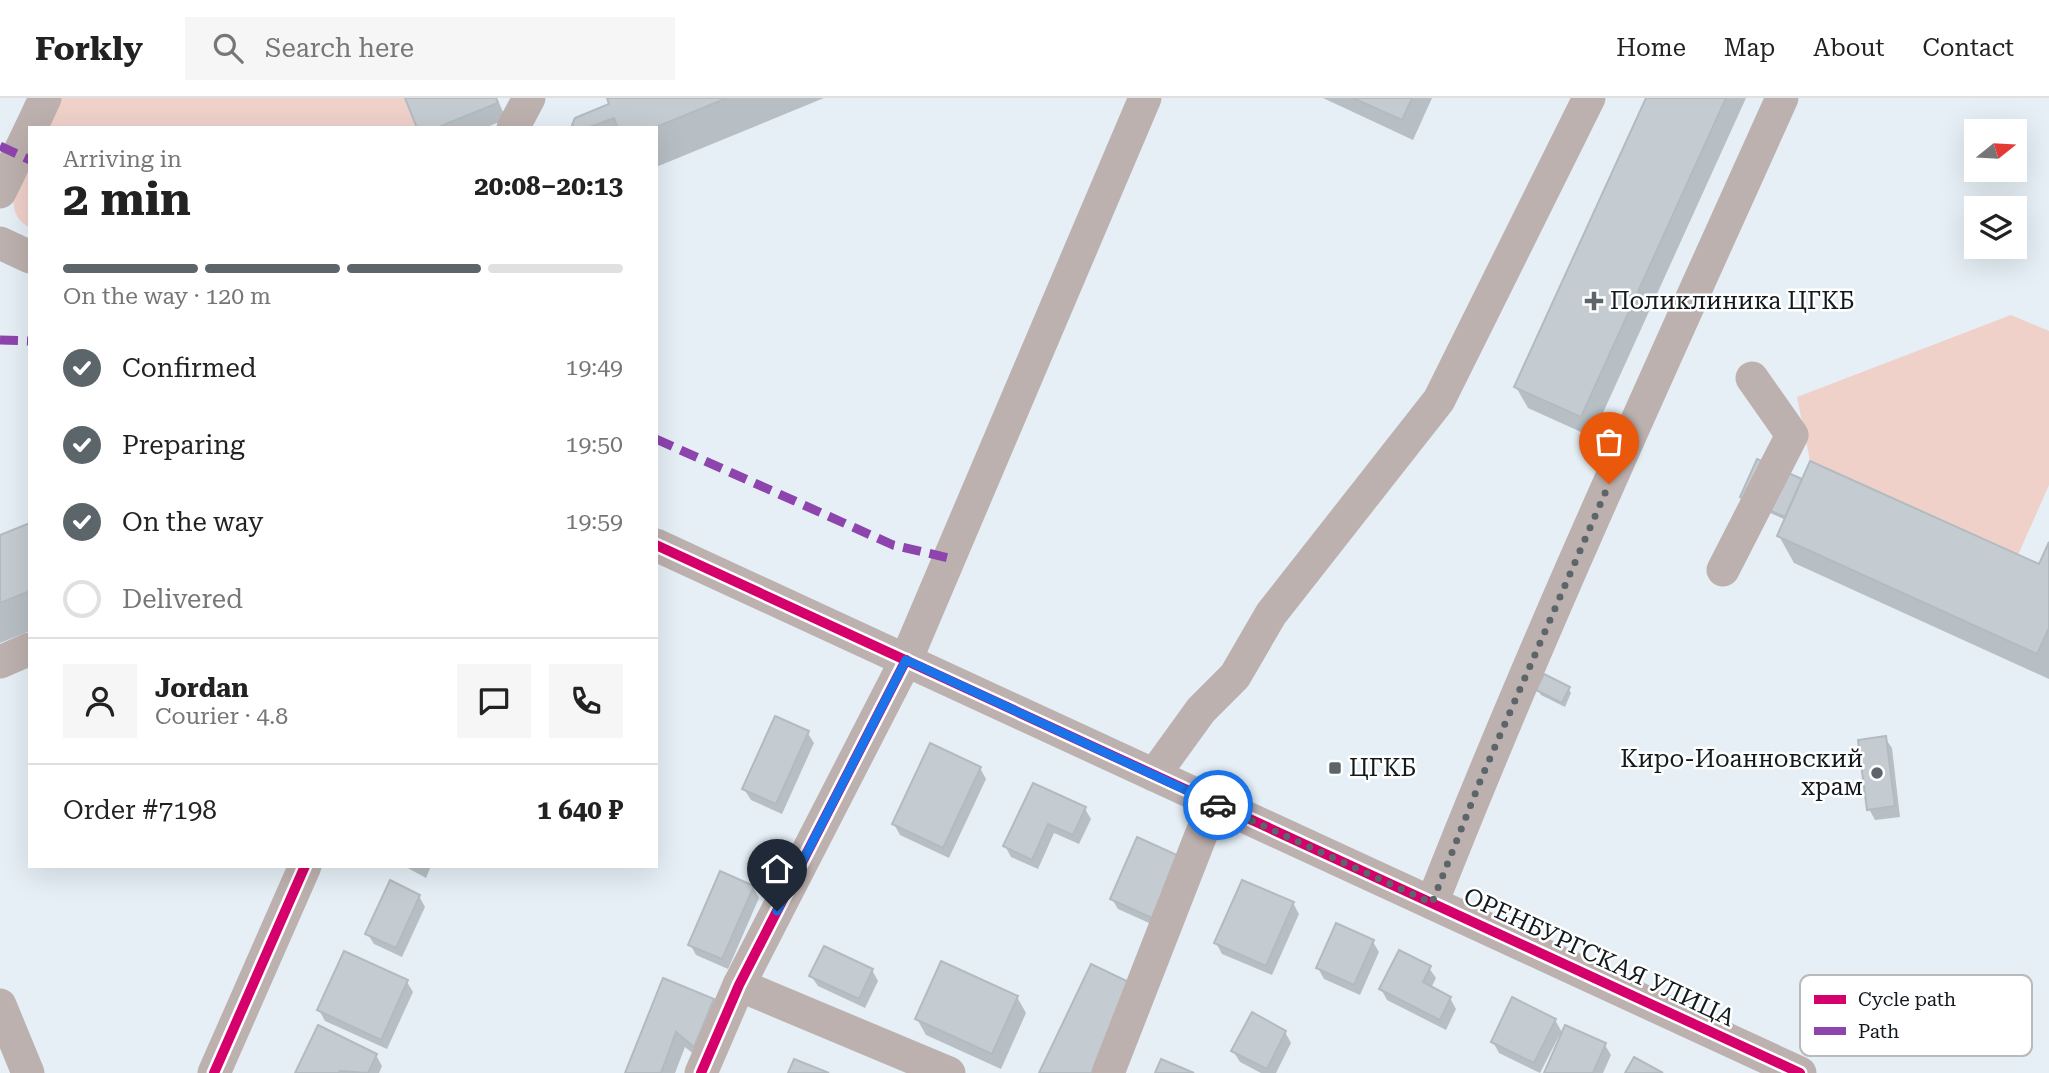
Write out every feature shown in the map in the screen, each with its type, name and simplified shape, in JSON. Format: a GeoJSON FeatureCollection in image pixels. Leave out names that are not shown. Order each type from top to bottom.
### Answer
{"type":"FeatureCollection","features":[{"type":"Feature","properties":{"kind":"street"},"geometry":{"type":"LineString","coordinates":[[32,126],[46,98]]}},
{"type":"Feature","properties":{"kind":"street"},"geometry":{"type":"LineString","coordinates":[[514,126],[529,98]]}},
{"type":"Feature","properties":{"kind":"street"},"geometry":{"type":"LineString","coordinates":[[701,1073],[740,985],[906,660],[1145,98]]}},
{"type":"Feature","properties":{"kind":"street"},"geometry":{"type":"LineString","coordinates":[[1154,775],[1200,710],[1235,676],[1271,614],[1439,400],[1590,98]]}},
{"type":"Feature","properties":{"kind":"street"},"geometry":{"type":"LineString","coordinates":[[1432,903],[1481,779],[1596,512],[1782,98]]}},
{"type":"Feature","properties":{"kind":"street"},"geometry":{"type":"LineString","coordinates":[[0,192],[28,133]]}},
{"type":"Feature","properties":{"kind":"street"},"geometry":{"type":"LineString","coordinates":[[0,243],[28,256]]}},
{"type":"Feature","properties":{"kind":"street"},"geometry":{"type":"LineString","coordinates":[[1723,570],[1792,435],[1752,378]]}},
{"type":"Feature","properties":{"kind":"street","name":"ОРЕНБУРГСКАЯ УЛИЦА"},"geometry":{"type":"LineString","coordinates":[[658,546],[1800,1073]]}},
{"type":"Feature","properties":{"kind":"street"},"geometry":{"type":"LineString","coordinates":[[0,662],[28,650]]}},
{"type":"Feature","properties":{"kind":"street"},"geometry":{"type":"LineString","coordinates":[[1108,1073],[1215,803]]}},
{"type":"Feature","properties":{"kind":"street"},"geometry":{"type":"LineString","coordinates":[[214,1073],[304,868]]}},
{"type":"Feature","properties":{"kind":"street"},"geometry":{"type":"LineString","coordinates":[[740,985],[949,1073]]}},
{"type":"Feature","properties":{"kind":"street"},"geometry":{"type":"LineString","coordinates":[[0,1005],[28,1073]]}},
{"type":"Feature","properties":{"kind":"shaded area"},"geometry":{"type":"Polygon","coordinates":[[[57,98],[405,98],[415,126],[43,126],[57,98]]]}},
{"type":"Feature","properties":{"kind":"shaded area"},"geometry":{"type":"Polygon","coordinates":[[[28,159],[28,226],[16,213],[14,195],[28,159]]]}},
{"type":"Feature","properties":{"kind":"shaded area"},"geometry":{"type":"Polygon","coordinates":[[[2011,315],[2049,331],[2049,485],[2018,555],[1810,461],[1797,397],[2011,315]]]}},
{"type":"Feature","properties":{"kind":"building"},"geometry":{"type":"Polygon","coordinates":[[[405,98],[496,98],[498,103],[441,126],[416,126],[405,98]]]}},
{"type":"Feature","properties":{"kind":"building"},"geometry":{"type":"Polygon","coordinates":[[[607,98],[727,98],[658,126],[617,126],[614,118],[592,126],[572,125],[575,118],[609,104],[607,98]]]}},
{"type":"Feature","properties":{"kind":"building"},"geometry":{"type":"Polygon","coordinates":[[[1353,98],[1412,98],[1402,120],[1353,98]]]}},
{"type":"Feature","properties":{"kind":"building","name":"Поликлиника ЦГКБ"},"geometry":{"type":"Polygon","coordinates":[[[1646,98],[1726,98],[1581,417],[1514,387],[1646,98]]]}},
{"type":"Feature","properties":{"kind":"building"},"geometry":{"type":"Polygon","coordinates":[[[1757,459],[1802,479],[1785,517],[1740,497],[1757,459]]]}},
{"type":"Feature","properties":{"kind":"building"},"geometry":{"type":"Polygon","coordinates":[[[1810,461],[2039,564],[2049,542],[2049,628],[2037,654],[1777,536],[1810,461]]]}},
{"type":"Feature","properties":{"kind":"building"},"geometry":{"type":"Polygon","coordinates":[[[28,524],[28,592],[0,603],[0,535],[28,524]]]}},
{"type":"Feature","properties":{"kind":"building"},"geometry":{"type":"Polygon","coordinates":[[[1544,674],[1570,687],[1562,703],[1536,690],[1544,674]]]}},
{"type":"Feature","properties":{"kind":"building"},"geometry":{"type":"Polygon","coordinates":[[[775,716],[809,731],[776,804],[742,789],[775,716]]]}},
{"type":"Feature","properties":{"kind":"building","name":"Киро-Иоанновский храм"},"geometry":{"type":"Polygon","coordinates":[[[1886,736],[1895,806],[1867,810],[1858,740],[1886,736]]]}},
{"type":"Feature","properties":{"kind":"building"},"geometry":{"type":"Polygon","coordinates":[[[930,743],[981,767],[943,848],[892,824],[930,743]]]}},
{"type":"Feature","properties":{"kind":"building"},"geometry":{"type":"Polygon","coordinates":[[[1033,783],[1086,807],[1073,835],[1048,824],[1032,860],[1003,846],[1033,783]]]}},
{"type":"Feature","properties":{"kind":"building"},"geometry":{"type":"Polygon","coordinates":[[[1137,837],[1179,856],[1152,918],[1110,899],[1137,837]]]}},
{"type":"Feature","properties":{"kind":"building"},"geometry":{"type":"Polygon","coordinates":[[[720,871],[754,886],[722,959],[688,945],[720,871]]]}},
{"type":"Feature","properties":{"kind":"building"},"geometry":{"type":"Polygon","coordinates":[[[390,880],[420,895],[396,948],[365,934],[390,880]]]}},
{"type":"Feature","properties":{"kind":"building"},"geometry":{"type":"Polygon","coordinates":[[[1242,880],[1294,902],[1266,966],[1214,943],[1242,880]]]}},
{"type":"Feature","properties":{"kind":"building"},"geometry":{"type":"Polygon","coordinates":[[[1336,923],[1374,940],[1354,985],[1316,968],[1336,923]]]}},
{"type":"Feature","properties":{"kind":"building"},"geometry":{"type":"Polygon","coordinates":[[[824,946],[873,969],[859,999],[809,976],[824,946]]]}},
{"type":"Feature","properties":{"kind":"building"},"geometry":{"type":"Polygon","coordinates":[[[1399,950],[1431,966],[1423,982],[1451,997],[1440,1020],[1379,989],[1399,950]]]}},
{"type":"Feature","properties":{"kind":"building"},"geometry":{"type":"Polygon","coordinates":[[[344,951],[408,980],[381,1040],[317,1010],[344,951]]]}},
{"type":"Feature","properties":{"kind":"building"},"geometry":{"type":"Polygon","coordinates":[[[941,961],[1018,996],[992,1054],[915,1019],[941,961]]]}},
{"type":"Feature","properties":{"kind":"building"},"geometry":{"type":"Polygon","coordinates":[[[1091,964],[1137,986],[1096,1073],[1039,1073],[1091,964]]]}},
{"type":"Feature","properties":{"kind":"building"},"geometry":{"type":"Polygon","coordinates":[[[663,978],[714,999],[694,1047],[676,1032],[661,1073],[625,1073],[663,978]]]}},
{"type":"Feature","properties":{"kind":"building"},"geometry":{"type":"Polygon","coordinates":[[[1512,997],[1556,1019],[1534,1063],[1491,1042],[1512,997]]]}},
{"type":"Feature","properties":{"kind":"building"},"geometry":{"type":"Polygon","coordinates":[[[1252,1012],[1286,1031],[1267,1069],[1231,1051],[1252,1012]]]}},
{"type":"Feature","properties":{"kind":"building"},"geometry":{"type":"Polygon","coordinates":[[[318,1025],[377,1054],[368,1073],[295,1073],[318,1025]]]}},
{"type":"Feature","properties":{"kind":"building"},"geometry":{"type":"Polygon","coordinates":[[[1565,1025],[1606,1043],[1593,1073],[1544,1073],[1565,1025]]]}},
{"type":"Feature","properties":{"kind":"building"},"geometry":{"type":"Polygon","coordinates":[[[1634,1057],[1663,1073],[1625,1073],[1634,1057]]]}},
{"type":"Feature","properties":{"kind":"building"},"geometry":{"type":"Polygon","coordinates":[[[794,1059],[829,1073],[788,1073],[794,1059]]]}},
{"type":"Feature","properties":{"kind":"building"},"geometry":{"type":"Polygon","coordinates":[[[1161,1059],[1194,1073],[1155,1073],[1161,1059]]]}},
{"type":"Feature","properties":{"kind":"marked path"},"geometry":{"type":"LineString","coordinates":[[0,146],[28,159]]}},
{"type":"Feature","properties":{"kind":"marked path"},"geometry":{"type":"LineString","coordinates":[[0,340],[28,341]]}},
{"type":"Feature","properties":{"kind":"marked path"},"geometry":{"type":"LineString","coordinates":[[658,440],[893,545],[949,558]]}},
{"type":"Feature","properties":{"kind":"cycle path"},"geometry":{"type":"LineString","coordinates":[[658,546],[1800,1073]]}},
{"type":"Feature","properties":{"kind":"cycle path"},"geometry":{"type":"LineString","coordinates":[[701,1073],[739,985],[906,660]]}},
{"type":"Feature","properties":{"kind":"cycle path"},"geometry":{"type":"LineString","coordinates":[[214,1073],[304,868]]}},
{"type":"Feature","properties":{"kind":"way so far"},"geometry":{"type":"LineString","coordinates":[[1218,805],[1432,903],[1481,779],[1609,484]]}},
{"type":"Feature","properties":{"kind":"place","name":"Поликлиника ЦГКБ"},"geometry":{"type":"Point","coordinates":[1594,301]}},
{"type":"Feature","properties":{"kind":"place","name":"ЦГКБ"},"geometry":{"type":"Point","coordinates":[1335,768]}},
{"type":"Feature","properties":{"kind":"place","name":"Киро-Иоанновский храм"},"geometry":{"type":"Point","coordinates":[1877,773]}},
{"type":"Feature","properties":{"kind":"route"},"geometry":{"type":"LineString","coordinates":[[777,911],[906,660],[1218,805]]}}]}
